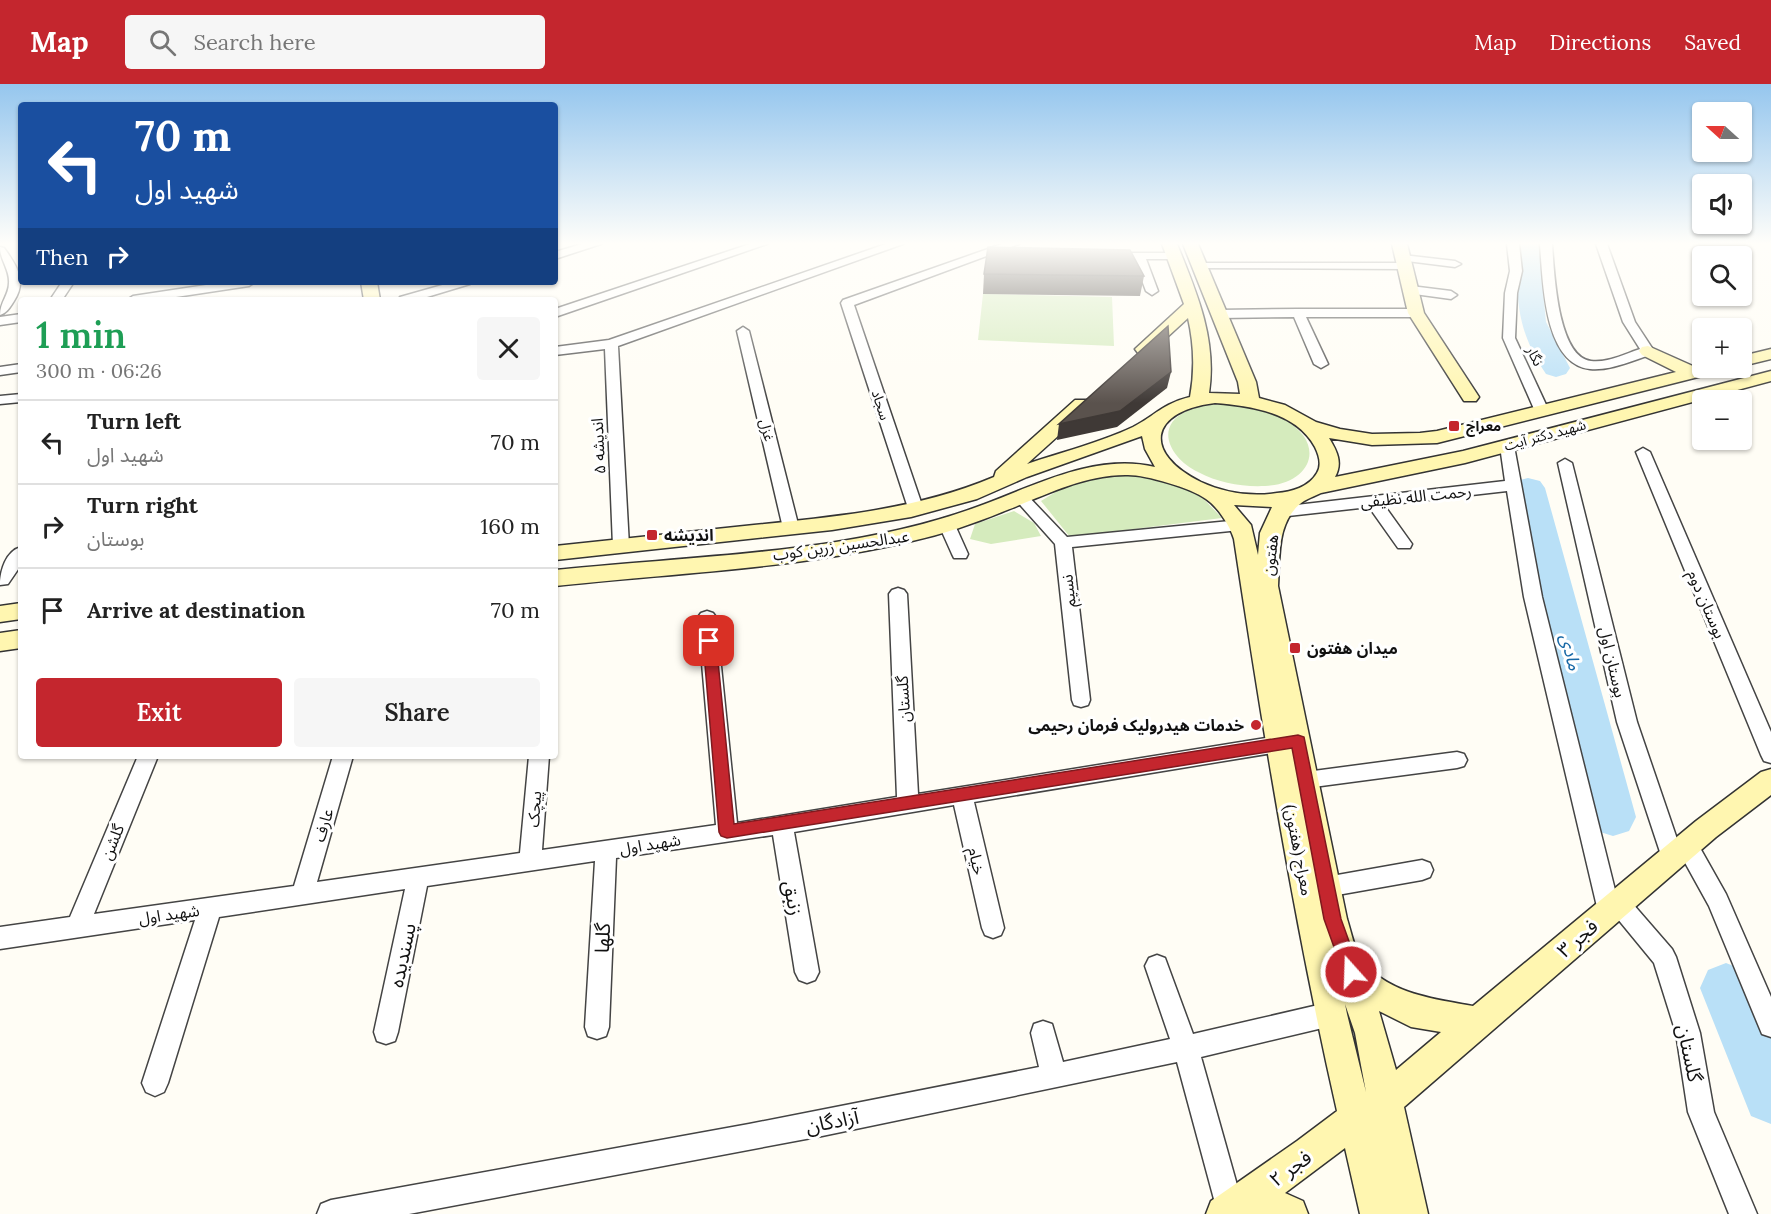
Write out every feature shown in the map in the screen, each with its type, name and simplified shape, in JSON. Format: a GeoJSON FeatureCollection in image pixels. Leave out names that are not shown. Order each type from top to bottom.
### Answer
{"type":"FeatureCollection","features":[{"type":"Feature","properties":{"kind":"main road"},"geometry":{"type":"LineString","coordinates":[[1190,297],[1204,363],[1204,377],[1199,399]]}},
{"type":"Feature","properties":{"kind":"main road"},"geometry":{"type":"LineString","coordinates":[[1212,297],[1249,392]]}},
{"type":"Feature","properties":{"kind":"main road"},"geometry":{"type":"LineString","coordinates":[[1412,297],[1416,313],[1470,397]]}},
{"type":"Feature","properties":{"kind":"main road"},"geometry":{"type":"LineString","coordinates":[[1132,359],[1193,304]]}},
{"type":"Feature","properties":{"kind":"main road"},"geometry":{"type":"LineString","coordinates":[[1648,351],[1666,362],[1692,372]]}},
{"type":"Feature","properties":{"kind":"main road"},"geometry":{"type":"LineString","coordinates":[[1648,351],[1651,366],[1659,380]]}},
{"type":"Feature","properties":{"kind":"main road"},"geometry":{"type":"LineString","coordinates":[[1752,359],[1771,354]]}},
{"type":"Feature","properties":{"kind":"main road","name":"شهید دکتر آیت"},"geometry":{"type":"LineString","coordinates":[[1308,426],[1330,434],[1359,439],[1399,441],[1437,437],[1692,372]]}},
{"type":"Feature","properties":{"kind":"main road","name":"شهید دکتر آیت"},"geometry":{"type":"LineString","coordinates":[[1317,487],[1464,457],[1771,376]]}},
{"type":"Feature","properties":{"kind":"main road"},"geometry":{"type":"LineString","coordinates":[[1204,377],[1213,383],[1249,392],[1308,426],[1323,441],[1330,457],[1328,473],[1317,487],[1298,496],[1262,501],[1213,494],[1187,483],[1167,468],[1155,452],[1151,436],[1156,422],[1166,412],[1181,404],[1199,399],[1224,398],[1249,392]]}},
{"type":"Feature","properties":{"kind":"main road"},"geometry":{"type":"LineString","coordinates":[[991,486],[1096,391]]}},
{"type":"Feature","properties":{"kind":"main road","name":"عبدالحسین زرین کوب"},"geometry":{"type":"LineString","coordinates":[[558,553],[791,528],[866,518],[915,508],[960,498],[1028,471],[1106,446],[1132,436],[1156,422]]}},
{"type":"Feature","properties":{"kind":"main road"},"geometry":{"type":"LineString","coordinates":[[1359,439],[1345,445],[1349,459],[1379,473]]}},
{"type":"Feature","properties":{"kind":"main road"},"geometry":{"type":"LineString","coordinates":[[1106,446],[1125,449],[1132,456],[1131,464],[1122,469]]}},
{"type":"Feature","properties":{"kind":"main road","name":"عبدالحسین زرین کوب"},"geometry":{"type":"LineString","coordinates":[[558,578],[867,544],[920,534],[1080,475],[1122,469],[1144,470],[1187,483]]}},
{"type":"Feature","properties":{"kind":"main road","name":"معراج (هفتون)"},"geometry":{"type":"LineString","coordinates":[[1213,494],[1240,525],[1245,539],[1288,742],[1306,780],[1332,919],[1371,1033],[1410,1214]]}},
{"type":"Feature","properties":{"kind":"main road","name":"هفتون"},"geometry":{"type":"LineString","coordinates":[[1267,586],[1271,533],[1279,512],[1298,496]]}},
{"type":"Feature","properties":{"kind":"main road","name":"معراج (هفتون)"},"geometry":{"type":"LineString","coordinates":[[1267,586],[1288,742],[1331,1014],[1378,1214]]}},
{"type":"Feature","properties":{"kind":"main road"},"geometry":{"type":"LineString","coordinates":[[0,614],[18,611]]}},
{"type":"Feature","properties":{"kind":"main road"},"geometry":{"type":"LineString","coordinates":[[0,642],[18,639]]}},
{"type":"Feature","properties":{"kind":"main road","name":"فجر ۳"},"geometry":{"type":"LineString","coordinates":[[1386,1100],[1613,907],[1771,780]]}},
{"type":"Feature","properties":{"kind":"main road"},"geometry":{"type":"LineString","coordinates":[[1351,972],[1375,991],[1411,1011],[1478,1023]]}},
{"type":"Feature","properties":{"kind":"main road","name":"فجر ۲"},"geometry":{"type":"LineString","coordinates":[[1235,1207],[1311,1154],[1354,1119],[1386,1100]]}},
{"type":"Feature","properties":{"kind":"main road"},"geometry":{"type":"LineString","coordinates":[[1235,1207],[1290,1214]]}},
{"type":"Feature","properties":{"kind":"street"},"geometry":{"type":"LineString","coordinates":[[0,311],[12,297]]}},
{"type":"Feature","properties":{"kind":"street"},"geometry":{"type":"LineString","coordinates":[[558,312],[604,297]]}},
{"type":"Feature","properties":{"kind":"street"},"geometry":{"type":"LineString","coordinates":[[558,351],[611,344],[747,297]]}},
{"type":"Feature","properties":{"kind":"street","name":"سجاد"},"geometry":{"type":"LineString","coordinates":[[865,297],[847,303],[915,508]]}},
{"type":"Feature","properties":{"kind":"street","name":"نگار"},"geometry":{"type":"LineString","coordinates":[[1511,297],[1509,338],[1542,409]]}},
{"type":"Feature","properties":{"kind":"street"},"geometry":{"type":"LineString","coordinates":[[1553,297],[1557,329],[1576,360],[1595,365],[1648,351],[1629,322],[1620,297]]}},
{"type":"Feature","properties":{"kind":"street"},"geometry":{"type":"LineString","coordinates":[[1298,313],[1322,364]]}},
{"type":"Feature","properties":{"kind":"street"},"geometry":{"type":"LineString","coordinates":[[1219,314],[1416,313]]}},
{"type":"Feature","properties":{"kind":"street"},"geometry":{"type":"LineString","coordinates":[[0,321],[18,318]]}},
{"type":"Feature","properties":{"kind":"street","name":"غزل"},"geometry":{"type":"LineString","coordinates":[[743,331],[791,528]]}},
{"type":"Feature","properties":{"kind":"street","name":"اندیشه ۵"},"geometry":{"type":"LineString","coordinates":[[611,344],[621,546]]}},
{"type":"Feature","properties":{"kind":"street"},"geometry":{"type":"LineString","coordinates":[[0,371],[18,368]]}},
{"type":"Feature","properties":{"kind":"street"},"geometry":{"type":"LineString","coordinates":[[0,400],[18,398]]}},
{"type":"Feature","properties":{"kind":"street"},"geometry":{"type":"LineString","coordinates":[[1507,446],[1533,597],[1613,907]]}},
{"type":"Feature","properties":{"kind":"street","name":"بوستان دوم"},"geometry":{"type":"LineString","coordinates":[[1643,452],[1771,755]]}},
{"type":"Feature","properties":{"kind":"street","name":"بوستان اول"},"geometry":{"type":"LineString","coordinates":[[1566,463],[1627,722],[1680,852],[1718,901],[1771,1025]]}},
{"type":"Feature","properties":{"kind":"street","name":"رحمت الله نظیفی"},"geometry":{"type":"LineString","coordinates":[[1279,512],[1514,485]]}},
{"type":"Feature","properties":{"kind":"street"},"geometry":{"type":"LineString","coordinates":[[1022,497],[1063,543],[1240,525]]}},
{"type":"Feature","properties":{"kind":"street"},"geometry":{"type":"LineString","coordinates":[[1372,501],[1404,544]]}},
{"type":"Feature","properties":{"kind":"street"},"geometry":{"type":"LineString","coordinates":[[947,525],[960,554]]}},
{"type":"Feature","properties":{"kind":"street","name":"نسیم"},"geometry":{"type":"LineString","coordinates":[[1063,543],[1081,700]]}},
{"type":"Feature","properties":{"kind":"street"},"geometry":{"type":"LineString","coordinates":[[2,580],[18,556]]}},
{"type":"Feature","properties":{"kind":"street","name":"گلستان"},"geometry":{"type":"LineString","coordinates":[[898,594],[908,803]]}},
{"type":"Feature","properties":{"kind":"street"},"geometry":{"type":"LineString","coordinates":[[707,617],[727,832]]}},
{"type":"Feature","properties":{"kind":"street","name":"شهید اول"},"geometry":{"type":"LineString","coordinates":[[0,938],[782,825],[1288,742]]}},
{"type":"Feature","properties":{"kind":"street","name":"گلشن"},"geometry":{"type":"LineString","coordinates":[[77,927],[147,759]]}},
{"type":"Feature","properties":{"kind":"street","name":"عارف"},"geometry":{"type":"LineString","coordinates":[[302,895],[342,759]]}},
{"type":"Feature","properties":{"kind":"street","name":"پیچک"},"geometry":{"type":"LineString","coordinates":[[530,861],[538,759]]}},
{"type":"Feature","properties":{"kind":"street"},"geometry":{"type":"LineString","coordinates":[[1306,780],[1457,759]]}},
{"type":"Feature","properties":{"kind":"street","name":"خیام"},"geometry":{"type":"LineString","coordinates":[[962,794],[993,928]]}},
{"type":"Feature","properties":{"kind":"street","name":"زنبق"},"geometry":{"type":"LineString","coordinates":[[782,825],[807,972]]}},
{"type":"Feature","properties":{"kind":"street","name":"گلها"},"geometry":{"type":"LineString","coordinates":[[597,1027],[606,850]]}},
{"type":"Feature","properties":{"kind":"street"},"geometry":{"type":"LineString","coordinates":[[1326,887],[1422,870]]}},
{"type":"Feature","properties":{"kind":"street","name":"پسندیده"},"geometry":{"type":"LineString","coordinates":[[386,1032],[418,878]]}},
{"type":"Feature","properties":{"kind":"street","name":"گلستان"},"geometry":{"type":"LineString","coordinates":[[1613,907],[1664,957],[1688,1034],[1701,1112],[1743,1214]]}},
{"type":"Feature","properties":{"kind":"street"},"geometry":{"type":"LineString","coordinates":[[155,1083],[210,908]]}},
{"type":"Feature","properties":{"kind":"street"},"geometry":{"type":"LineString","coordinates":[[1157,966],[1186,1049],[1235,1207]]}},
{"type":"Feature","properties":{"kind":"street","name":"آزادگان"},"geometry":{"type":"LineString","coordinates":[[331,1214],[461,1192],[1054,1076],[1186,1049],[1331,1014]]}},
{"type":"Feature","properties":{"kind":"street"},"geometry":{"type":"LineString","coordinates":[[1043,1033],[1054,1076]]}},
{"type":"Feature","properties":{"kind":"green space"},"geometry":{"type":"Polygon","coordinates":[[[983,297],[1112,297],[1114,346],[978,340],[983,297]]]}},
{"type":"Feature","properties":{"kind":"green space"},"geometry":{"type":"Polygon","coordinates":[[[1223,404],[1270,413],[1285,420],[1298,430],[1306,441],[1309,451],[1308,462],[1302,471],[1281,484],[1239,485],[1206,476],[1180,460],[1174,452],[1168,434],[1176,418],[1200,407],[1223,404]]]}},
{"type":"Feature","properties":{"kind":"green space"},"geometry":{"type":"Polygon","coordinates":[[[1125,471],[1196,491],[1222,518],[1070,537],[1041,501],[1080,477],[1125,471]]]}},
{"type":"Feature","properties":{"kind":"green space"},"geometry":{"type":"Polygon","coordinates":[[[1014,511],[1034,523],[1041,536],[991,544],[970,539],[975,524],[1014,511]]]}},
{"type":"Feature","properties":{"kind":"building"},"geometry":{"type":"Polygon","coordinates":[[[1168,326],[1171,372],[1120,411],[1059,424],[1168,326]]]}},
{"type":"Feature","properties":{"kind":"waterway","name":"مادی"},"geometry":{"type":"LineString","coordinates":[[1531,297],[1533,322],[1556,368]]}},
{"type":"Feature","properties":{"kind":"waterway","name":"مادی"},"geometry":{"type":"LineString","coordinates":[[1528,488],[1613,817]]}},
{"type":"Feature","properties":{"kind":"waterway","name":"مادی"},"geometry":{"type":"LineString","coordinates":[[1726,988],[1771,1096]]}},
{"type":"Feature","properties":{"kind":"place","name":"معراج"},"geometry":{"type":"Point","coordinates":[1454,426]}},
{"type":"Feature","properties":{"kind":"place","name":"اندیشه"},"geometry":{"type":"Point","coordinates":[652,535]}},
{"type":"Feature","properties":{"kind":"place","name":"میدان هفتون"},"geometry":{"type":"Point","coordinates":[1295,648]}},
{"type":"Feature","properties":{"kind":"place","name":"خدمات هیدرولیک فرمان رحیمی"},"geometry":{"type":"Point","coordinates":[1256,725]}},
{"type":"Feature","properties":{"kind":"route"},"geometry":{"type":"LineString","coordinates":[[709,641],[727,832],[1298,741],[1332,919],[1351,972]]}}]}
